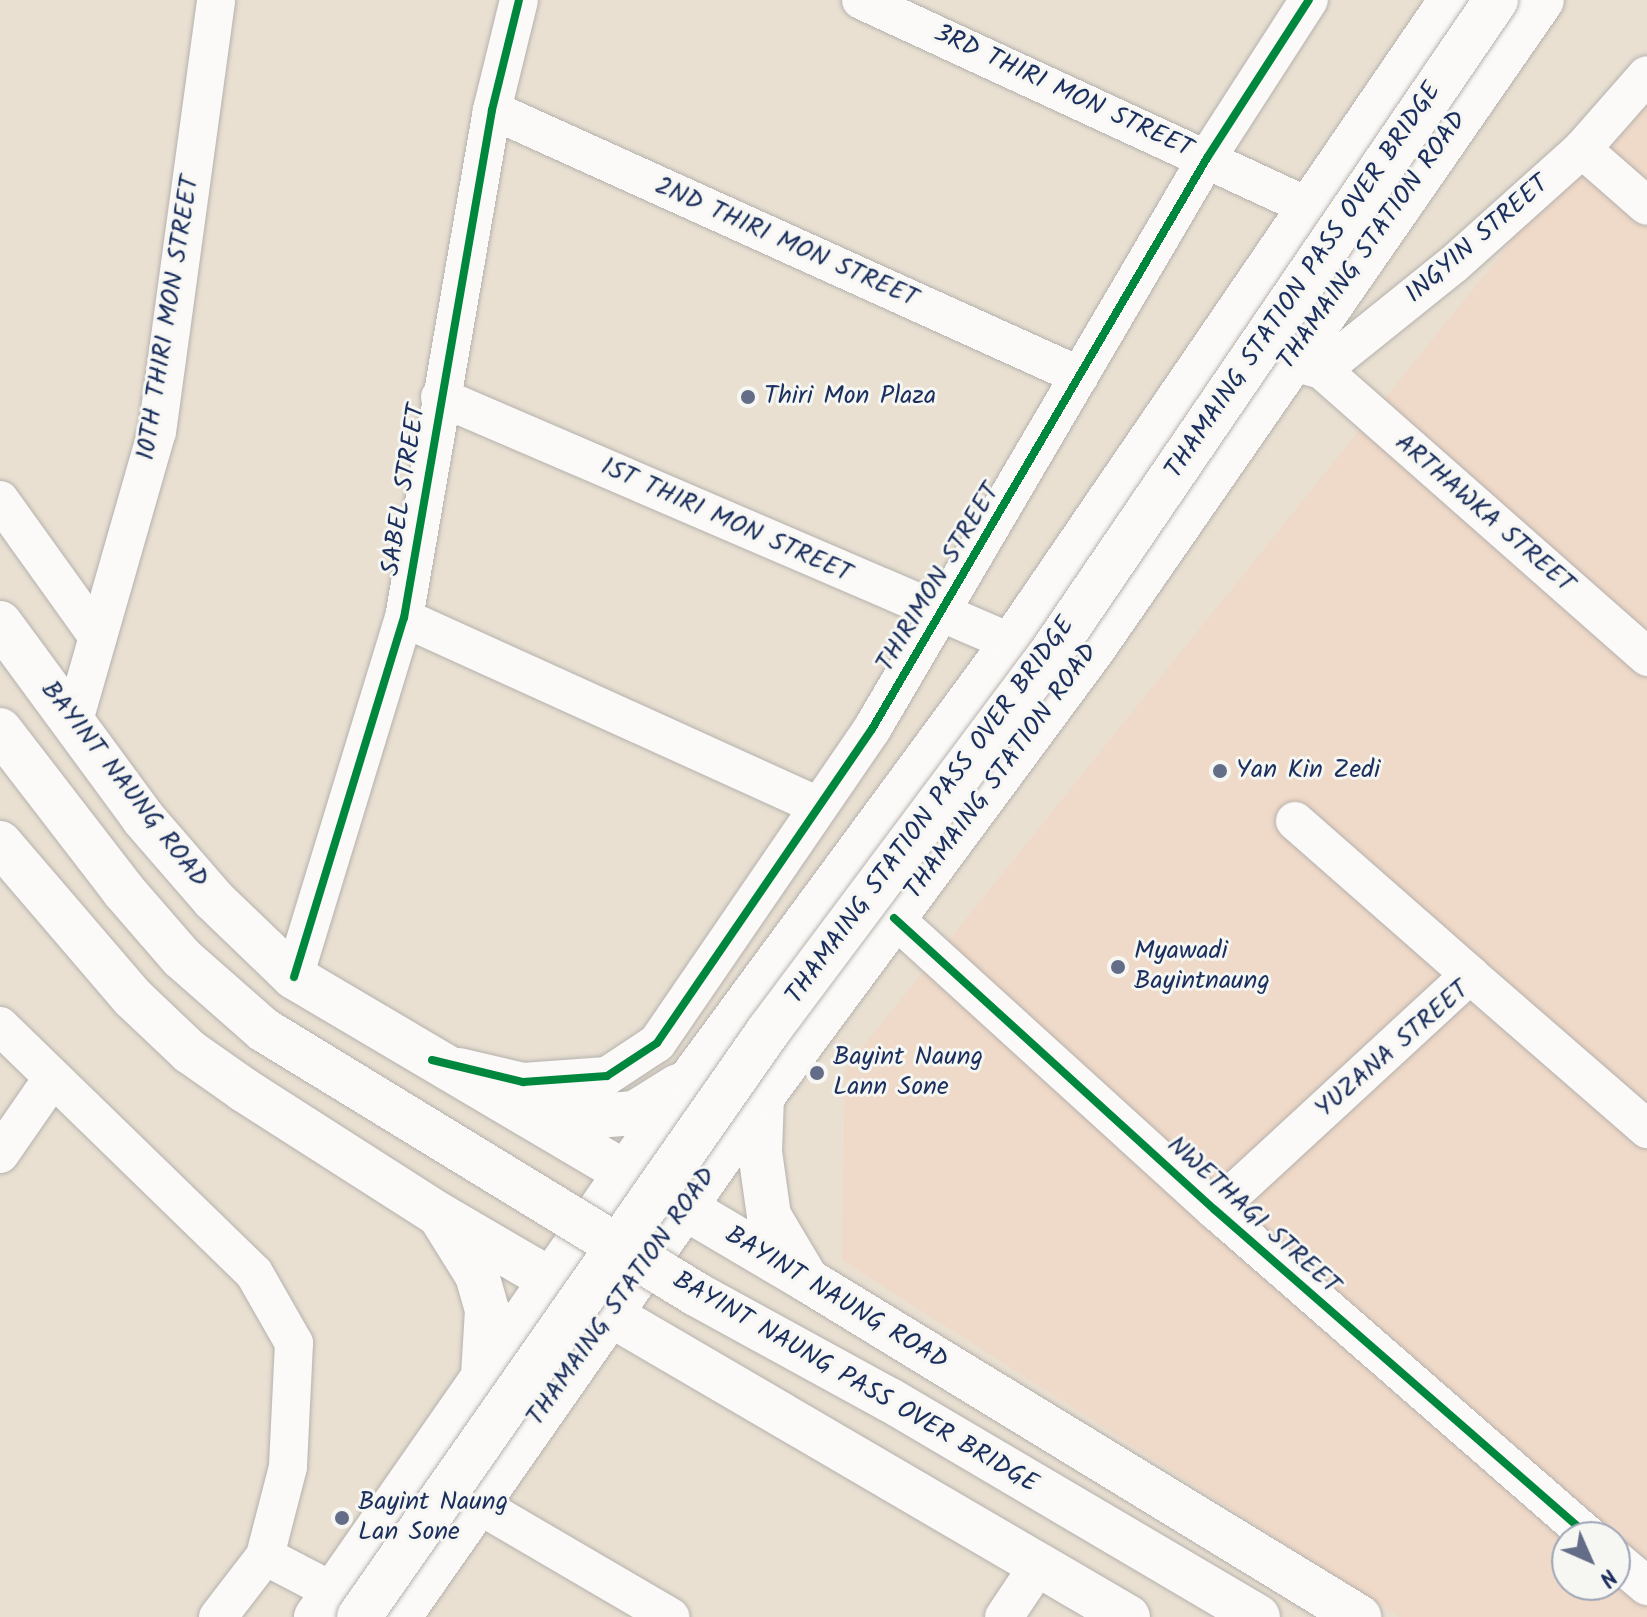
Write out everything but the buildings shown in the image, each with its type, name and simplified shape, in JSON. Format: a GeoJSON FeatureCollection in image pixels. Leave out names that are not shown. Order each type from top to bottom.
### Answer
{"type":"FeatureCollection","features":[{"type":"Feature","properties":{"kind":"main road"},"geometry":{"type":"LineString","coordinates":[[337,1609],[483,1375],[548,1278],[1012,643],[1307,206],[1451,0]]}},
{"type":"Feature","properties":{"kind":"main road","name":"THAMAING STATION PASS OVER BRIDGE"},"geometry":{"type":"LineString","coordinates":[[337,1609],[1049,656],[1496,0]]}},
{"type":"Feature","properties":{"kind":"main road","name":"THAMAING STATION ROAD"},"geometry":{"type":"LineString","coordinates":[[399,1617],[762,1097],[1306,366],[1542,0]]}},
{"type":"Feature","properties":{"kind":"main road","name":"BAYINT NAUNG ROAD"},"geometry":{"type":"LineString","coordinates":[[0,623],[73,724],[214,900],[294,977],[807,1280],[1359,1617]]}},
{"type":"Feature","properties":{"kind":"main road","name":"BAYINT NAUNG PASS OVER BRIDGE"},"geometry":{"type":"LineString","coordinates":[[0,730],[123,890],[182,958],[264,1030],[696,1294],[890,1400],[1258,1617]]}},
{"type":"Feature","properties":{"kind":"main road"},"geometry":{"type":"LineString","coordinates":[[0,843],[133,998],[190,1052],[304,1132],[438,1214],[1128,1617]]}},
{"type":"Feature","properties":{"kind":"main road"},"geometry":{"type":"LineString","coordinates":[[505,1102],[571,1118],[635,1113],[691,1079]]}},
{"type":"Feature","properties":{"kind":"main road"},"geometry":{"type":"LineString","coordinates":[[762,1097],[760,1152],[769,1216],[807,1280]]}},
{"type":"Feature","properties":{"kind":"main road"},"geometry":{"type":"LineString","coordinates":[[438,1214],[477,1275],[487,1310],[483,1375]]}},
{"type":"Feature","properties":{"kind":"street","name":"10TH THIRI MON STREET"},"geometry":{"type":"LineString","coordinates":[[73,724],[157,432],[216,0]]}},
{"type":"Feature","properties":{"kind":"street","name":"SABEL STREET"},"geometry":{"type":"LineString","coordinates":[[294,977],[404,618],[492,110],[519,0]]}},
{"type":"Feature","properties":{"kind":"street","name":"3RD THIRI MON STREET"},"geometry":{"type":"LineString","coordinates":[[861,0],[1307,206]]}},
{"type":"Feature","properties":{"kind":"street","name":"THIRIMON STREET"},"geometry":{"type":"LineString","coordinates":[[432,1060],[523,1082],[607,1076],[657,1043],[942,616],[1207,158],[1307,1]]}},
{"type":"Feature","properties":{"kind":"street","name":"INGYIN STREET"},"geometry":{"type":"LineString","coordinates":[[1306,366],[1454,264],[1582,149],[1647,75]]}},
{"type":"Feature","properties":{"kind":"street","name":"2ND THIRI MON STREET"},"geometry":{"type":"LineString","coordinates":[[492,110],[1080,376]]}},
{"type":"Feature","properties":{"kind":"street"},"geometry":{"type":"LineString","coordinates":[[1582,149],[1647,206]]}},
{"type":"Feature","properties":{"kind":"street","name":"ARTHAWKA STREET"},"geometry":{"type":"LineString","coordinates":[[1306,366],[1647,657]]}},
{"type":"Feature","properties":{"kind":"street","name":"1ST THIRI MON STREET"},"geometry":{"type":"LineString","coordinates":[[440,397],[942,616],[1012,643]]}},
{"type":"Feature","properties":{"kind":"street"},"geometry":{"type":"LineString","coordinates":[[0,500],[98,637]]}},
{"type":"Feature","properties":{"kind":"street"},"geometry":{"type":"LineString","coordinates":[[404,618],[818,806]]}},
{"type":"Feature","properties":{"kind":"street"},"geometry":{"type":"LineString","coordinates":[[1295,821],[1470,975]]}},
{"type":"Feature","properties":{"kind":"street","name":"NWETHAGI STREET"},"geometry":{"type":"LineString","coordinates":[[894,918],[1215,1210],[1572,1521]]}},
{"type":"Feature","properties":{"kind":"street","name":"YUZANA STREET"},"geometry":{"type":"LineString","coordinates":[[1215,1210],[1470,975],[1647,1129]]}},
{"type":"Feature","properties":{"kind":"street"},"geometry":{"type":"LineString","coordinates":[[0,1026],[254,1273],[294,1343],[288,1467],[265,1556],[218,1617]]}},
{"type":"Feature","properties":{"kind":"street"},"geometry":{"type":"LineString","coordinates":[[0,1154],[52,1079]]}},
{"type":"Feature","properties":{"kind":"street"},"geometry":{"type":"LineString","coordinates":[[477,1504],[670,1617]]}},
{"type":"Feature","properties":{"kind":"street"},"geometry":{"type":"LineString","coordinates":[[265,1556],[337,1609]]}},
{"type":"Feature","properties":{"kind":"street"},"geometry":{"type":"LineString","coordinates":[[1004,1617],[1038,1566]]}},
{"type":"Feature","properties":{"kind":"street"},"geometry":{"type":"LineString","coordinates":[[1631,1572],[1647,1586]]}},
{"type":"Feature","properties":{"kind":"shaded area"},"geometry":{"type":"Polygon","coordinates":[[[1647,73],[1647,1617],[1400,1617],[842,1260],[845,1069],[1647,73]]]}},
{"type":"Feature","properties":{"kind":"cycle path"},"geometry":{"type":"LineString","coordinates":[[294,977],[404,618],[492,110],[519,0]]}},
{"type":"Feature","properties":{"kind":"cycle path"},"geometry":{"type":"LineString","coordinates":[[432,1060],[523,1082],[607,1076],[657,1043],[872,729],[1207,158],[1309,0]]}},
{"type":"Feature","properties":{"kind":"cycle path"},"geometry":{"type":"LineString","coordinates":[[894,918],[1215,1210],[1572,1521]]}},
{"type":"Feature","properties":{"kind":"place","name":"Thiri Mon Plaza"},"geometry":{"type":"Point","coordinates":[748,397]}},
{"type":"Feature","properties":{"kind":"place","name":"Yan Kin Zedi"},"geometry":{"type":"Point","coordinates":[1220,771]}},
{"type":"Feature","properties":{"kind":"place","name":"Myawadi Bayintnaung"},"geometry":{"type":"Point","coordinates":[1118,967]}},
{"type":"Feature","properties":{"kind":"place","name":"Bayint Naung Lann Sone"},"geometry":{"type":"Point","coordinates":[817,1073]}},
{"type":"Feature","properties":{"kind":"place","name":"Bayint Naung Lan Sone"},"geometry":{"type":"Point","coordinates":[342,1518]}}]}
